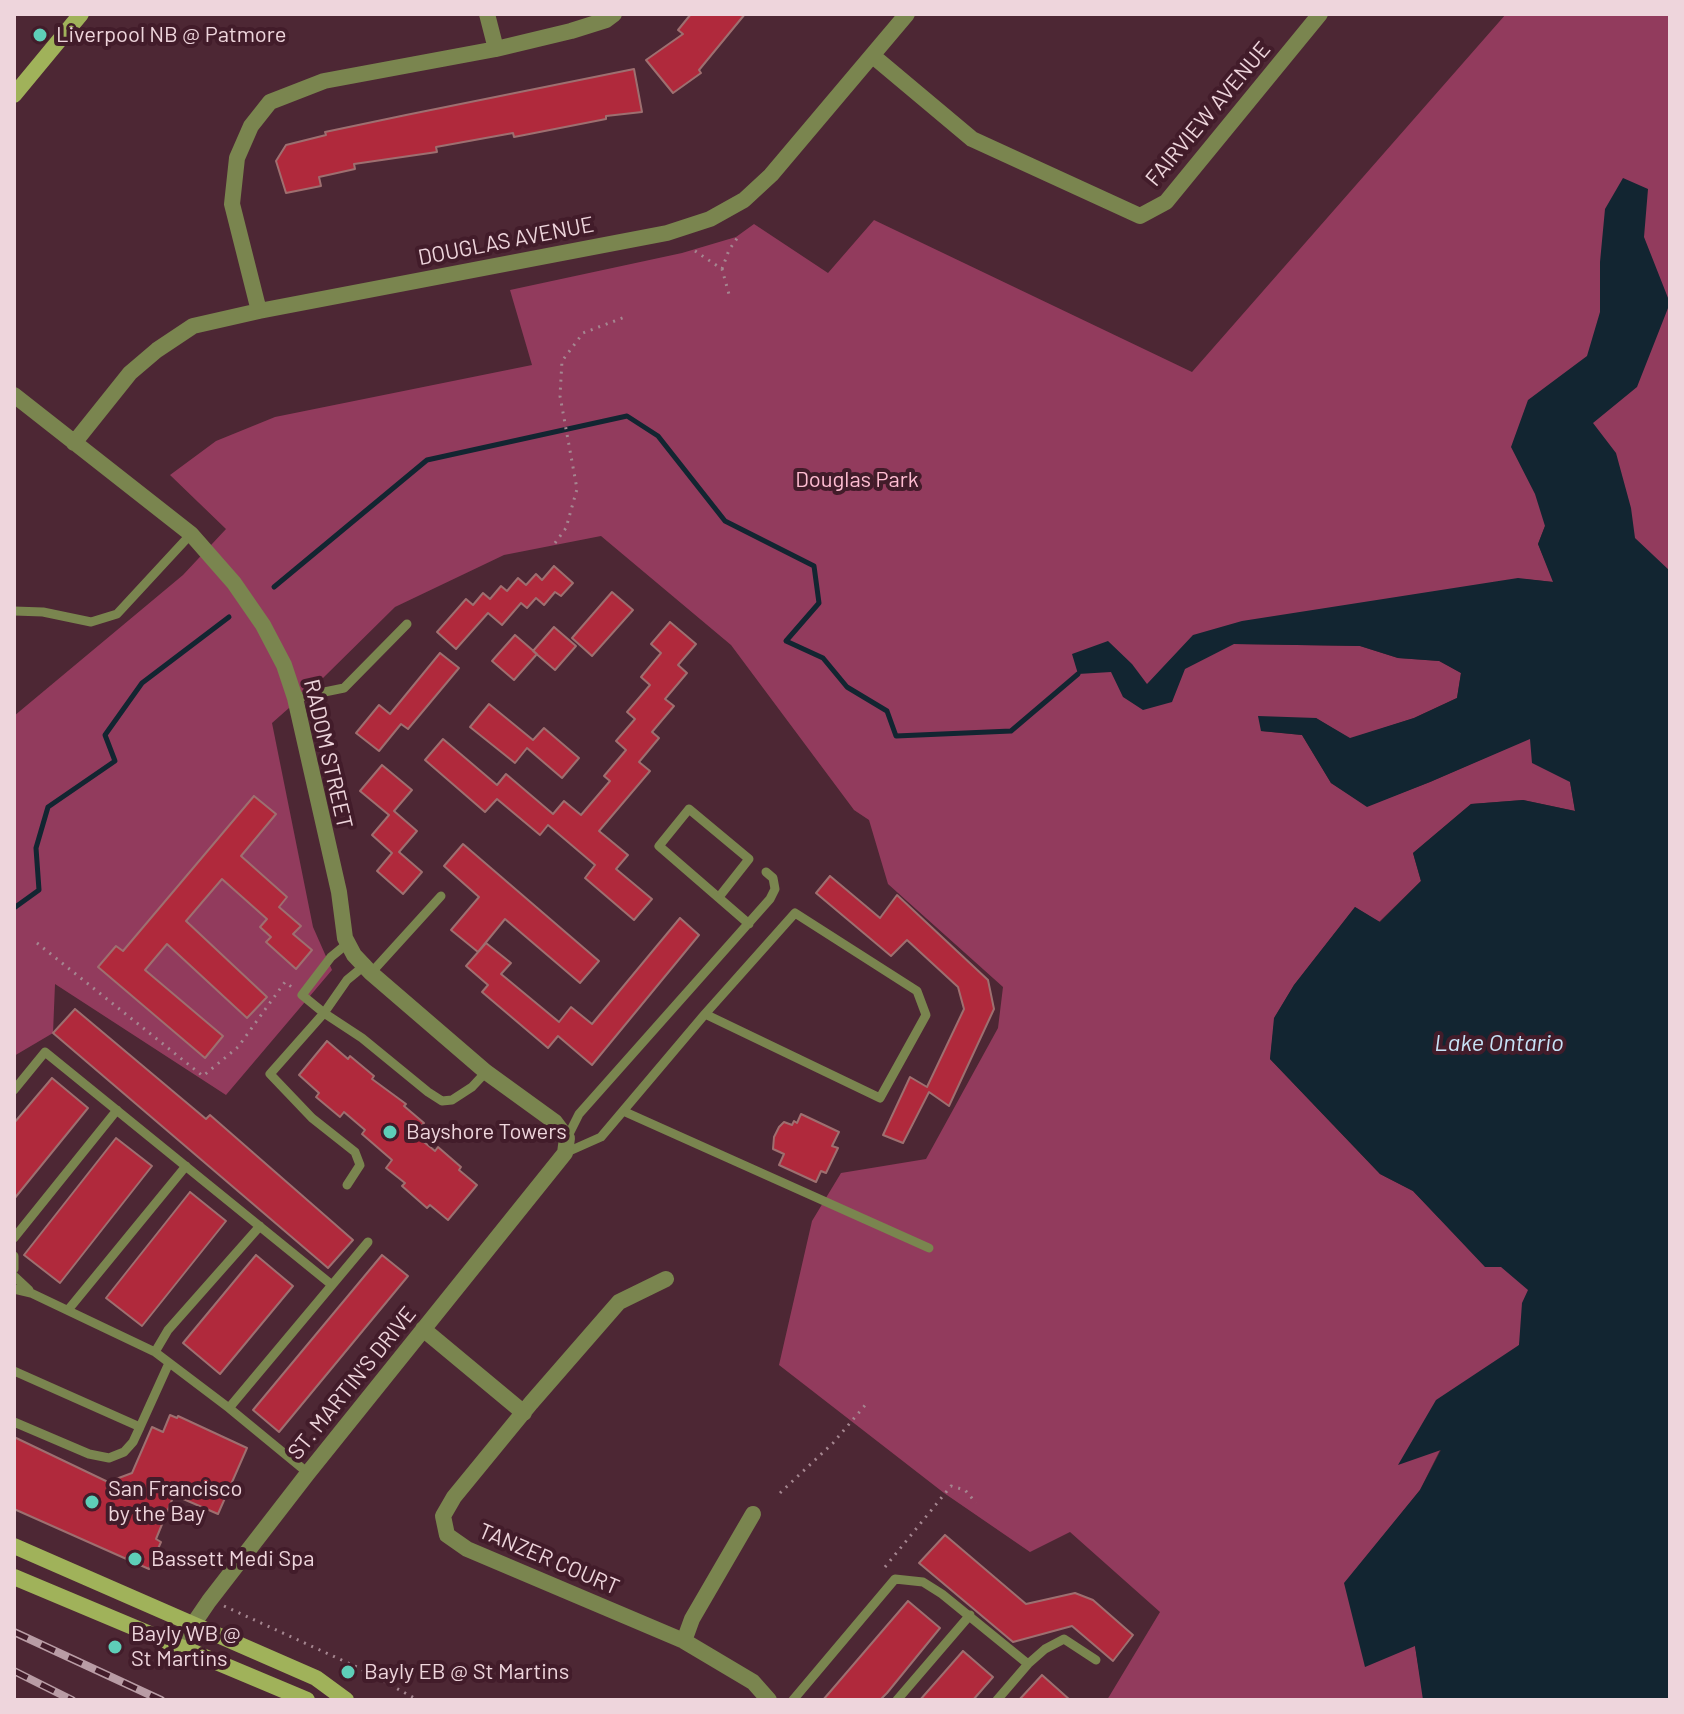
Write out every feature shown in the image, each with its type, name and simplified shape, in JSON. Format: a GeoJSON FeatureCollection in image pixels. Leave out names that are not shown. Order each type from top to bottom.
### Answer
{"type":"FeatureCollection","features":[{"type":"Feature","properties":{"kind":"main road"},"geometry":{"type":"LineString","coordinates":[[14,95],[81,14]]}},
{"type":"Feature","properties":{"kind":"main road"},"geometry":{"type":"LineString","coordinates":[[14,1546],[316,1678],[346,1700]]}},
{"type":"Feature","properties":{"kind":"main road"},"geometry":{"type":"LineString","coordinates":[[14,1577],[307,1700]]}},
{"type":"Feature","properties":{"kind":"street"},"geometry":{"type":"LineString","coordinates":[[487,14],[496,49]]}},
{"type":"Feature","properties":{"kind":"street"},"geometry":{"type":"LineString","coordinates":[[259,311],[232,204],[237,158],[251,126],[270,102],[324,81],[496,49],[571,31],[606,20],[614,14]]}},
{"type":"Feature","properties":{"kind":"street","name":"DOUGLAS AVENUE"},"geometry":{"type":"LineString","coordinates":[[74,443],[130,373],[193,326],[667,233],[710,219],[744,200],[771,175],[907,14]]}},
{"type":"Feature","properties":{"kind":"street","name":"FAIRVIEW AVENUE"},"geometry":{"type":"LineString","coordinates":[[873,56],[972,139],[1140,216],[1166,202],[1320,14]]}},
{"type":"Feature","properties":{"kind":"street","name":"RADOM STREET"},"geometry":{"type":"LineString","coordinates":[[14,395],[191,534],[234,583],[263,625],[284,665],[295,698],[348,943],[368,969],[486,1072],[555,1122],[566,1145]]}},
{"type":"Feature","properties":{"kind":"street","name":"ST. MARTIN'S DRIVE"},"geometry":{"type":"LineString","coordinates":[[179,1645],[308,1473],[566,1145]]}},
{"type":"Feature","properties":{"kind":"street","name":"TANZER COURT"},"geometry":{"type":"LineString","coordinates":[[666,1279],[619,1302],[524,1413],[454,1497],[443,1516],[447,1535],[467,1549],[684,1641],[753,1682],[769,1700]]}},
{"type":"Feature","properties":{"kind":"street"},"geometry":{"type":"LineString","coordinates":[[423,1329],[524,1413]]}},
{"type":"Feature","properties":{"kind":"street"},"geometry":{"type":"LineString","coordinates":[[684,1641],[692,1619],[753,1514]]}},
{"type":"Feature","properties":{"kind":"lane"},"geometry":{"type":"LineString","coordinates":[[14,611],[43,612],[91,622],[117,614],[191,534]]}},
{"type":"Feature","properties":{"kind":"lane"},"geometry":{"type":"LineString","coordinates":[[295,698],[344,688],[407,624]]}},
{"type":"Feature","properties":{"kind":"lane"},"geometry":{"type":"LineString","coordinates":[[719,897],[749,859],[689,809],[659,846],[749,924]]}},
{"type":"Feature","properties":{"kind":"lane","name":"ST. MARTIN'S DRIVE"},"geometry":{"type":"LineString","coordinates":[[566,1145],[579,1114],[770,899],[775,889],[773,878],[766,872]]}},
{"type":"Feature","properties":{"kind":"lane"},"geometry":{"type":"LineString","coordinates":[[347,1185],[360,1165],[355,1152],[312,1118],[270,1074],[324,1013],[347,980],[368,969],[441,896]]}},
{"type":"Feature","properties":{"kind":"lane","name":"ST. MARTIN'S DRIVE"},"geometry":{"type":"LineString","coordinates":[[566,1145],[601,1137],[705,1014],[795,913],[917,991],[926,1015],[880,1098],[705,1014]]}},
{"type":"Feature","properties":{"kind":"lane"},"geometry":{"type":"LineString","coordinates":[[348,943],[331,957],[302,995],[442,1101],[452,1100],[472,1087],[486,1072]]}},
{"type":"Feature","properties":{"kind":"lane"},"geometry":{"type":"LineString","coordinates":[[14,1090],[45,1052],[332,1285]]}},
{"type":"Feature","properties":{"kind":"lane"},"geometry":{"type":"LineString","coordinates":[[14,1238],[117,1110]]}},
{"type":"Feature","properties":{"kind":"lane"},"geometry":{"type":"LineString","coordinates":[[623,1111],[929,1248]]}},
{"type":"Feature","properties":{"kind":"lane"},"geometry":{"type":"LineString","coordinates":[[68,1310],[186,1166]]}},
{"type":"Feature","properties":{"kind":"lane"},"geometry":{"type":"LineString","coordinates":[[155,1352],[168,1330],[260,1226]]}},
{"type":"Feature","properties":{"kind":"lane"},"geometry":{"type":"LineString","coordinates":[[229,1408],[368,1242]]}},
{"type":"Feature","properties":{"kind":"lane"},"geometry":{"type":"LineString","coordinates":[[14,1256],[14,1269]]}},
{"type":"Feature","properties":{"kind":"lane"},"geometry":{"type":"LineString","coordinates":[[14,1276],[31,1293]]}},
{"type":"Feature","properties":{"kind":"lane"},"geometry":{"type":"LineString","coordinates":[[14,1289],[31,1293],[155,1352],[308,1473]]}},
{"type":"Feature","properties":{"kind":"lane"},"geometry":{"type":"LineString","coordinates":[[14,1422],[89,1454],[109,1458],[124,1452],[133,1442],[169,1363]]}},
{"type":"Feature","properties":{"kind":"lane"},"geometry":{"type":"LineString","coordinates":[[14,1371],[140,1427]]}},
{"type":"Feature","properties":{"kind":"lane"},"geometry":{"type":"LineString","coordinates":[[793,1700],[895,1579],[923,1582],[970,1615],[1028,1664]]}},
{"type":"Feature","properties":{"kind":"lane"},"geometry":{"type":"LineString","coordinates":[[897,1700],[970,1615]]}},
{"type":"Feature","properties":{"kind":"lane"},"geometry":{"type":"LineString","coordinates":[[997,1700],[1028,1664],[1045,1649],[1064,1639],[1096,1660]]}},
{"type":"Feature","properties":{"kind":"path"},"geometry":{"type":"LineString","coordinates":[[730,298],[722,269],[738,237]]}},
{"type":"Feature","properties":{"kind":"path"},"geometry":{"type":"LineString","coordinates":[[695,251],[722,269]]}},
{"type":"Feature","properties":{"kind":"path"},"geometry":{"type":"LineString","coordinates":[[555,543],[566,528],[577,489],[560,396],[562,361],[583,333],[625,317]]}},
{"type":"Feature","properties":{"kind":"path"},"geometry":{"type":"LineString","coordinates":[[37,943],[203,1076],[238,1047],[285,982],[302,995]]}},
{"type":"Feature","properties":{"kind":"path"},"geometry":{"type":"LineString","coordinates":[[780,1493],[833,1443],[867,1403]]}},
{"type":"Feature","properties":{"kind":"path"},"geometry":{"type":"LineString","coordinates":[[885,1567],[951,1486],[965,1490],[976,1503]]}},
{"type":"Feature","properties":{"kind":"path"},"geometry":{"type":"LineString","coordinates":[[209,1601],[346,1662],[418,1700]]}},
{"type":"Feature","properties":{"kind":"green space","name":"Douglas Park"},"geometry":{"type":"Polygon","coordinates":[[[1506,14],[1670,14],[1670,646],[1545,526],[1538,544],[1554,582],[1524,579],[1235,644],[1360,646],[1398,658],[1440,661],[1461,673],[1457,698],[1414,718],[1350,739],[1316,718],[1261,731],[1302,735],[1331,783],[1367,806],[1530,738],[1570,781],[1575,811],[1523,800],[1471,804],[1413,853],[1421,881],[1379,922],[1355,907],[1294,985],[1275,1017],[1270,1059],[1380,1174],[1413,1191],[1439,1218],[1589,1135],[1519,1345],[1441,1448],[1420,1490],[1345,1583],[1415,1646],[1424,1700],[1107,1700],[1160,1612],[1070,1532],[1030,1552],[944,1493],[779,1365],[812,1221],[841,1173],[926,1159],[998,1028],[1003,987],[888,884],[869,820],[854,810],[731,645],[601,536],[504,555],[395,607],[272,723],[313,927],[332,970],[226,1095],[55,984],[53,1033],[14,1056],[14,716],[183,575],[226,529],[170,475],[216,441],[275,417],[532,365],[510,290],[682,253],[736,237],[754,224],[828,273],[874,220],[1192,372],[1506,14]]]}},
{"type":"Feature","properties":{"kind":"water","name":"Lake Ontario"},"geometry":{"type":"Polygon","coordinates":[[[1623,178],[1648,189],[1644,237],[1670,303],[1637,387],[1593,423],[1616,453],[1631,508],[1635,538],[1670,571],[1670,1700],[1423,1700],[1415,1646],[1365,1667],[1344,1583],[1420,1490],[1441,1450],[1398,1465],[1436,1400],[1519,1345],[1522,1303],[1528,1290],[1501,1267],[1485,1267],[1413,1191],[1380,1174],[1270,1059],[1274,1018],[1294,985],[1355,907],[1380,922],[1421,881],[1413,853],[1471,804],[1523,800],[1575,811],[1570,782],[1532,763],[1530,739],[1367,807],[1331,783],[1302,735],[1261,731],[1258,716],[1316,718],[1350,738],[1414,718],[1457,698],[1461,673],[1439,661],[1398,658],[1360,646],[1234,644],[1185,669],[1172,702],[1143,710],[1123,697],[1111,672],[1078,674],[1072,654],[1108,641],[1147,684],[1193,635],[1242,621],[1518,578],[1553,582],[1538,544],[1545,526],[1535,494],[1511,447],[1528,400],[1587,356],[1600,312],[1600,262],[1605,209],[1623,178]]]}},
{"type":"Feature","properties":{"kind":"building"},"geometry":{"type":"Polygon","coordinates":[[[691,14],[745,14],[699,70],[701,73],[673,93],[646,60],[683,34],[678,30],[691,14]]]}},
{"type":"Feature","properties":{"kind":"building"},"geometry":{"type":"Polygon","coordinates":[[[634,69],[642,112],[606,116],[606,119],[514,137],[513,133],[436,147],[437,152],[354,164],[355,169],[319,177],[321,186],[286,193],[276,161],[286,145],[326,135],[325,132],[634,69]]]}},
{"type":"Feature","properties":{"kind":"building"},"geometry":{"type":"Polygon","coordinates":[[[554,566],[573,583],[561,596],[555,592],[544,605],[536,598],[527,608],[521,603],[502,625],[488,613],[456,649],[437,632],[466,599],[473,605],[483,593],[490,599],[501,586],[507,591],[518,578],[526,585],[536,574],[542,580],[554,566]]]}},
{"type":"Feature","properties":{"kind":"building"},"geometry":{"type":"Polygon","coordinates":[[[612,592],[633,610],[592,656],[572,638],[612,592]]]}},
{"type":"Feature","properties":{"kind":"building"},"geometry":{"type":"Polygon","coordinates":[[[670,622],[696,644],[678,665],[687,673],[665,699],[674,706],[652,732],[659,738],[639,762],[650,771],[599,831],[628,855],[616,869],[652,899],[634,920],[585,878],[595,865],[548,825],[540,835],[497,799],[485,812],[425,760],[443,739],[497,785],[506,774],[553,814],[564,801],[581,815],[610,781],[604,776],[626,750],[616,741],[635,719],[627,712],[650,685],[641,677],[661,653],[651,644],[670,622]]]}},
{"type":"Feature","properties":{"kind":"building"},"geometry":{"type":"Polygon","coordinates":[[[554,627],[576,646],[555,670],[533,651],[554,627]]]}},
{"type":"Feature","properties":{"kind":"building"},"geometry":{"type":"Polygon","coordinates":[[[515,635],[537,654],[514,680],[492,661],[515,635]]]}},
{"type":"Feature","properties":{"kind":"building"},"geometry":{"type":"Polygon","coordinates":[[[440,653],[459,668],[408,729],[401,724],[379,751],[356,733],[379,705],[390,714],[440,653]]]}},
{"type":"Feature","properties":{"kind":"building"},"geometry":{"type":"Polygon","coordinates":[[[489,704],[533,740],[544,728],[579,758],[562,778],[527,748],[515,763],[470,727],[489,704]]]}},
{"type":"Feature","properties":{"kind":"building"},"geometry":{"type":"Polygon","coordinates":[[[382,765],[412,790],[394,811],[417,831],[399,852],[422,872],[403,894],[377,871],[392,853],[372,835],[389,815],[360,791],[382,765]]]}},
{"type":"Feature","properties":{"kind":"building"},"geometry":{"type":"Polygon","coordinates":[[[254,796],[276,814],[241,856],[287,897],[279,907],[301,926],[293,934],[312,950],[296,969],[266,942],[271,937],[260,927],[267,919],[222,879],[186,921],[267,997],[247,1018],[167,944],[145,970],[223,1036],[205,1058],[98,967],[116,946],[123,951],[254,796]]]}},
{"type":"Feature","properties":{"kind":"building"},"geometry":{"type":"Polygon","coordinates":[[[463,844],[599,961],[580,983],[505,919],[478,952],[451,930],[479,897],[444,866],[463,844]]]}},
{"type":"Feature","properties":{"kind":"building"},"geometry":{"type":"Polygon","coordinates":[[[830,876],[880,918],[897,895],[988,980],[994,1009],[949,1106],[929,1092],[903,1143],[883,1135],[910,1077],[927,1087],[964,1009],[958,987],[907,940],[891,956],[816,893],[830,876]]]}},
{"type":"Feature","properties":{"kind":"building"},"geometry":{"type":"Polygon","coordinates":[[[680,918],[699,935],[592,1065],[558,1036],[548,1048],[482,992],[488,985],[466,966],[486,943],[511,963],[501,974],[559,1022],[571,1007],[592,1024],[680,918]]]}},
{"type":"Feature","properties":{"kind":"building"},"geometry":{"type":"Polygon","coordinates":[[[75,1009],[206,1119],[210,1115],[353,1240],[328,1268],[53,1033],[75,1009]]]}},
{"type":"Feature","properties":{"kind":"building","name":"Bayshore Towers"},"geometry":{"type":"Polygon","coordinates":[[[327,1041],[348,1059],[350,1056],[374,1076],[372,1079],[406,1104],[404,1106],[424,1123],[414,1134],[435,1151],[438,1147],[477,1185],[448,1220],[430,1205],[427,1208],[402,1186],[405,1183],[386,1168],[392,1160],[362,1134],[365,1130],[344,1112],[340,1117],[316,1097],[319,1093],[299,1075],[327,1041]]]}},
{"type":"Feature","properties":{"kind":"building"},"geometry":{"type":"Polygon","coordinates":[[[52,1078],[88,1108],[14,1199],[14,1123],[52,1078]]]}},
{"type":"Feature","properties":{"kind":"building"},"geometry":{"type":"Polygon","coordinates":[[[801,1114],[839,1132],[832,1146],[838,1148],[826,1173],[821,1171],[816,1182],[779,1165],[784,1154],[773,1149],[779,1127],[784,1122],[797,1123],[801,1114]]]}},
{"type":"Feature","properties":{"kind":"building"},"geometry":{"type":"Polygon","coordinates":[[[116,1138],[152,1166],[60,1283],[24,1255],[116,1138]]]}},
{"type":"Feature","properties":{"kind":"building"},"geometry":{"type":"Polygon","coordinates":[[[190,1192],[226,1221],[142,1326],[106,1298],[190,1192]]]}},
{"type":"Feature","properties":{"kind":"building"},"geometry":{"type":"Polygon","coordinates":[[[256,1255],[293,1286],[220,1374],[183,1343],[256,1255]]]}},
{"type":"Feature","properties":{"kind":"building"},"geometry":{"type":"Polygon","coordinates":[[[382,1255],[408,1276],[279,1432],[253,1410],[382,1255]]]}},
{"type":"Feature","properties":{"kind":"building","name":"San Francisco by the Bay"},"geometry":{"type":"Polygon","coordinates":[[[170,1415],[247,1448],[218,1514],[174,1495],[156,1539],[161,1542],[149,1569],[14,1509],[14,1437],[108,1482],[132,1473],[152,1427],[163,1432],[170,1415]]]}},
{"type":"Feature","properties":{"kind":"building"},"geometry":{"type":"Polygon","coordinates":[[[945,1535],[1026,1604],[1075,1593],[1093,1600],[1133,1635],[1113,1661],[1072,1626],[1013,1642],[919,1563],[945,1535]]]}},
{"type":"Feature","properties":{"kind":"building"},"geometry":{"type":"Polygon","coordinates":[[[908,1601],[940,1628],[887,1693],[880,1700],[823,1700],[908,1601]]]}},
{"type":"Feature","properties":{"kind":"building"},"geometry":{"type":"Polygon","coordinates":[[[963,1651],[993,1677],[973,1700],[920,1700],[963,1651]]]}},
{"type":"Feature","properties":{"kind":"building"},"geometry":{"type":"Polygon","coordinates":[[[1042,1675],[1070,1700],[1019,1700],[1042,1675]]]}},
{"type":"Feature","properties":{"kind":"waterway"},"geometry":{"type":"LineString","coordinates":[[274,587],[427,460],[627,416],[658,436],[725,521],[814,566],[819,603],[786,641],[823,658],[847,687],[887,711],[896,736],[1011,731],[1078,674]]}},
{"type":"Feature","properties":{"kind":"waterway"},"geometry":{"type":"LineString","coordinates":[[14,908],[39,890],[36,848],[48,807],[115,761],[105,735],[142,683],[229,617]]}},
{"type":"Feature","properties":{"kind":"railway"},"geometry":{"type":"LineString","coordinates":[[14,1632],[161,1700]]}},
{"type":"Feature","properties":{"kind":"railway"},"geometry":{"type":"LineString","coordinates":[[14,1671],[72,1700]]}},
{"type":"Feature","properties":{"kind":"place","name":"Liverpool NB @ Patmore"},"geometry":{"type":"Point","coordinates":[40,35]}},
{"type":"Feature","properties":{"kind":"place","name":"Bayshore Towers"},"geometry":{"type":"Point","coordinates":[390,1132]}},
{"type":"Feature","properties":{"kind":"place","name":"San Francisco by the Bay"},"geometry":{"type":"Point","coordinates":[92,1502]}},
{"type":"Feature","properties":{"kind":"place","name":"Bassett Medi Spa"},"geometry":{"type":"Point","coordinates":[135,1559]}},
{"type":"Feature","properties":{"kind":"place","name":"Bayly WB @ St Martins"},"geometry":{"type":"Point","coordinates":[115,1647]}},
{"type":"Feature","properties":{"kind":"place","name":"Bayly EB @ St Martins"},"geometry":{"type":"Point","coordinates":[348,1672]}}]}
